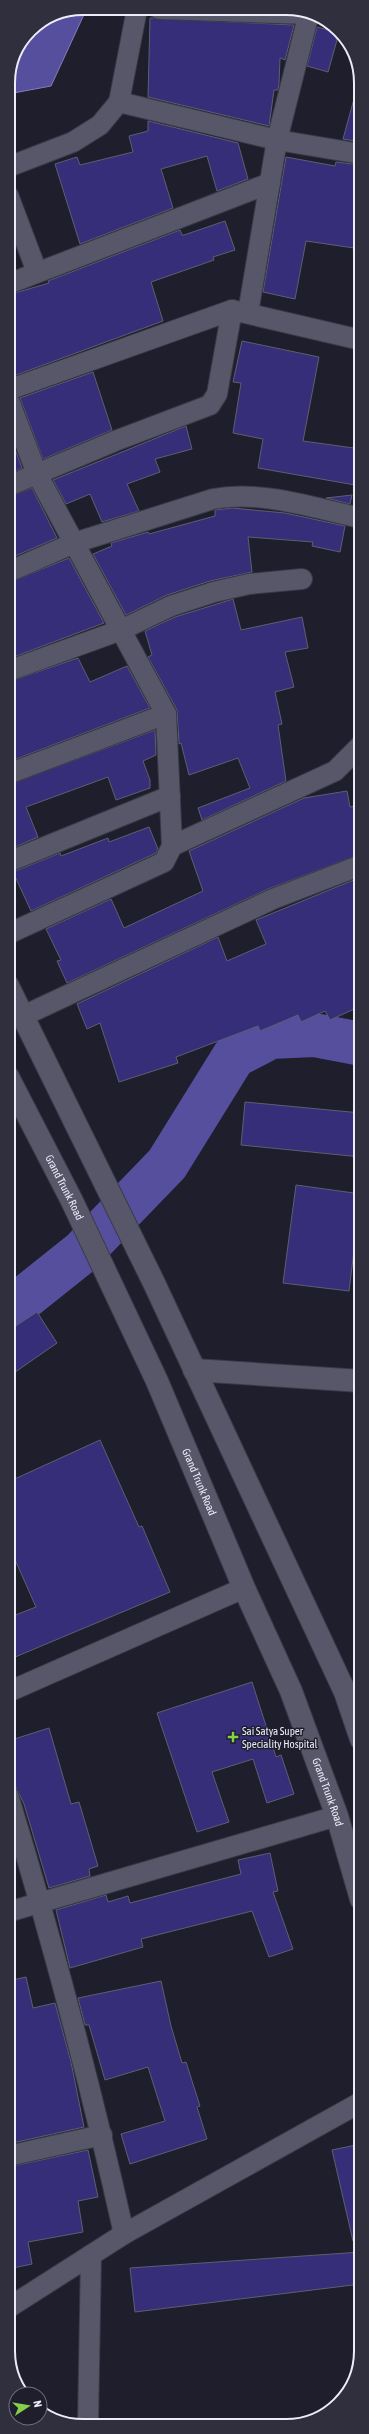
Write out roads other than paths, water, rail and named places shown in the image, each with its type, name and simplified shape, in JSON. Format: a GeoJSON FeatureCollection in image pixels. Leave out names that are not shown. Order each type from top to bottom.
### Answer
{"type":"FeatureCollection","features":[{"type":"Feature","properties":{"kind":"main road"},"geometry":{"type":"LineString","coordinates":[[15,1000],[154,1283],[345,1692],[354,1718]]}},
{"type":"Feature","properties":{"kind":"main road","name":"Grand Trunk Road"},"geometry":{"type":"LineString","coordinates":[[15,1106],[72,1201],[157,1381],[244,1588],[291,1691],[337,1816],[354,1875]]}},
{"type":"Feature","properties":{"kind":"main road"},"geometry":{"type":"LineString","coordinates":[[194,1370],[354,1381]]}},
{"type":"Feature","properties":{"kind":"street"},"geometry":{"type":"LineString","coordinates":[[15,164],[73,142],[100,125],[119,102],[136,15]]}},
{"type":"Feature","properties":{"kind":"street"},"geometry":{"type":"LineString","coordinates":[[15,483],[115,441],[210,405],[217,394],[240,312],[270,183],[277,140],[308,18]]}},
{"type":"Feature","properties":{"kind":"street"},"geometry":{"type":"LineString","coordinates":[[119,102],[277,140],[354,153]]}},
{"type":"Feature","properties":{"kind":"street"},"geometry":{"type":"LineString","coordinates":[[15,281],[270,183]]}},
{"type":"Feature","properties":{"kind":"street"},"geometry":{"type":"LineString","coordinates":[[15,214],[37,272]]}},
{"type":"Feature","properties":{"kind":"street"},"geometry":{"type":"LineString","coordinates":[[15,388],[240,312],[354,338]]}},
{"type":"Feature","properties":{"kind":"street"},"geometry":{"type":"LineString","coordinates":[[15,416],[38,474],[166,714],[172,846],[164,862],[15,931]]}},
{"type":"Feature","properties":{"kind":"street"},"geometry":{"type":"LineString","coordinates":[[15,569],[74,543],[213,499],[235,495],[256,496],[354,517]]}},
{"type":"Feature","properties":{"kind":"street"},"geometry":{"type":"LineString","coordinates":[[15,668],[121,630],[171,606],[214,592],[249,584],[302,579]]}},
{"type":"Feature","properties":{"kind":"street"},"geometry":{"type":"LineString","coordinates":[[15,771],[166,714]]}},
{"type":"Feature","properties":{"kind":"street"},"geometry":{"type":"LineString","coordinates":[[172,846],[335,771],[354,752]]}},
{"type":"Feature","properties":{"kind":"street"},"geometry":{"type":"LineString","coordinates":[[15,859],[170,796]]}},
{"type":"Feature","properties":{"kind":"street"},"geometry":{"type":"LineString","coordinates":[[23,1016],[273,899],[354,869]]}},
{"type":"Feature","properties":{"kind":"street"},"geometry":{"type":"LineString","coordinates":[[15,1689],[244,1588]]}},
{"type":"Feature","properties":{"kind":"street"},"geometry":{"type":"LineString","coordinates":[[15,1910],[337,1816]]}},
{"type":"Feature","properties":{"kind":"street"},"geometry":{"type":"LineString","coordinates":[[15,1818],[41,1903],[102,2135],[124,2234]]}},
{"type":"Feature","properties":{"kind":"street"},"geometry":{"type":"LineString","coordinates":[[15,2304],[124,2234],[354,2106]]}},
{"type":"Feature","properties":{"kind":"street"},"geometry":{"type":"LineString","coordinates":[[15,2154],[102,2135]]}},
{"type":"Feature","properties":{"kind":"street"},"geometry":{"type":"LineString","coordinates":[[88,2419],[91,2255]]}},
{"type":"Feature","properties":{"kind":"waterway"},"geometry":{"type":"LineString","coordinates":[[15,1305],[82,1252],[167,1164],[234,1056],[271,1037],[314,1035],[354,1043]]}},
{"type":"Feature","properties":{"kind":"place","name":"Sai Satya Super Speciality Hospital"},"geometry":{"type":"Point","coordinates":[233,1737]}}]}
